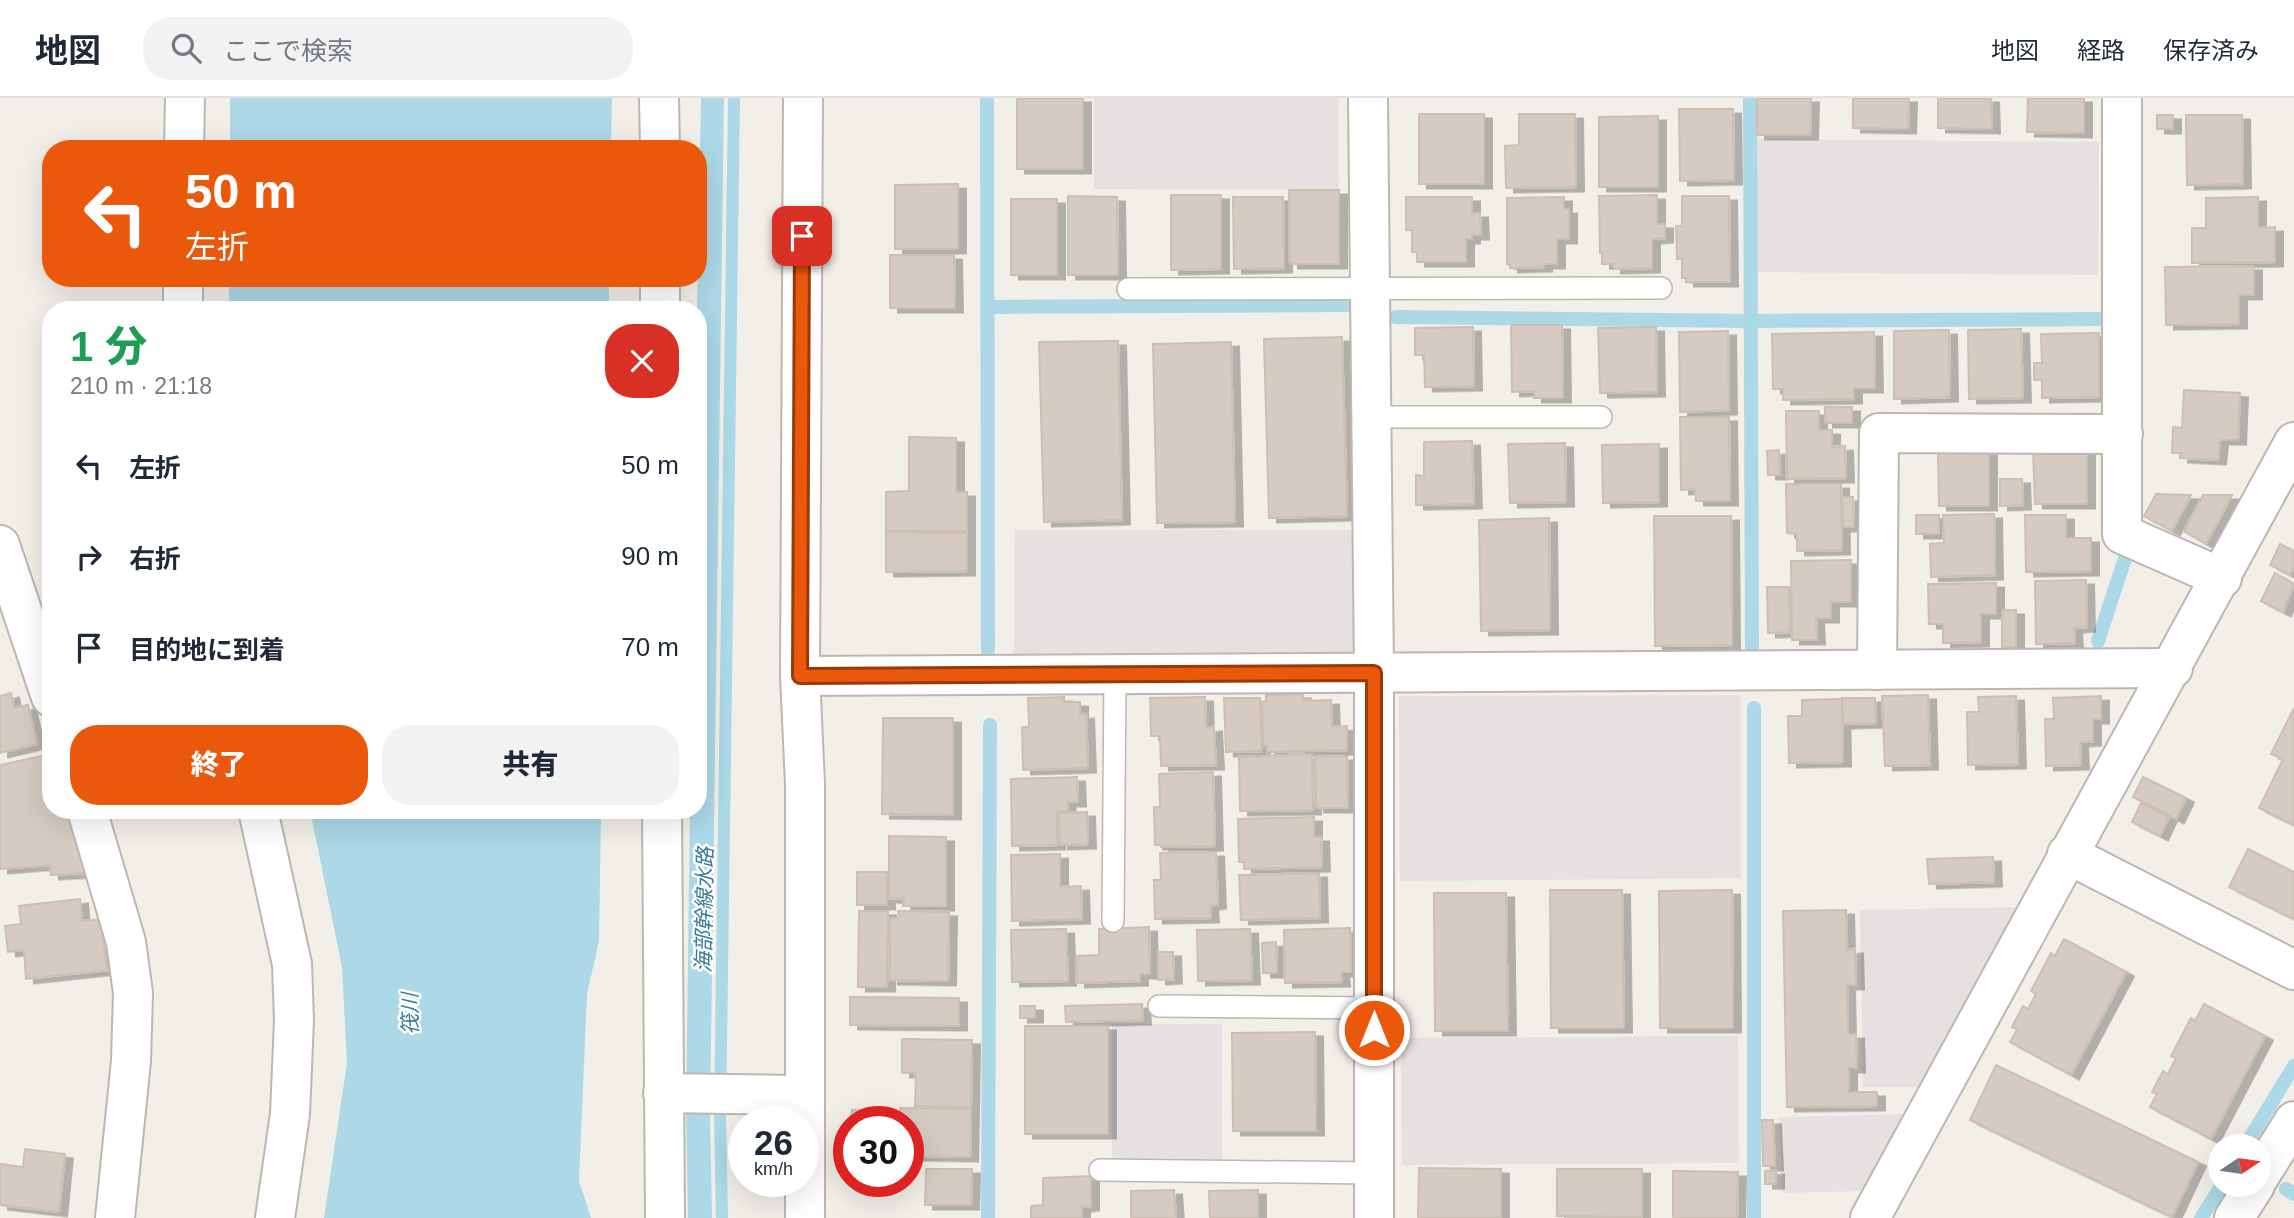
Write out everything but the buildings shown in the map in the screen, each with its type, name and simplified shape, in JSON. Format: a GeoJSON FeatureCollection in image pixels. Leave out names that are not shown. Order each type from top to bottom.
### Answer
{"type":"FeatureCollection","features":[{"type":"Feature","properties":{"kind":"street"},"geometry":{"type":"LineString","coordinates":[[184,140],[185,98]]}},
{"type":"Feature","properties":{"kind":"street"},"geometry":{"type":"LineString","coordinates":[[659,98],[660,140]]}},
{"type":"Feature","properties":{"kind":"street"},"geometry":{"type":"LineString","coordinates":[[803,98],[800,676],[806,784],[805,1218]]}},
{"type":"Feature","properties":{"kind":"street"},"geometry":{"type":"LineString","coordinates":[[1368,98],[1374,673],[1374,1218]]}},
{"type":"Feature","properties":{"kind":"street"},"geometry":{"type":"LineString","coordinates":[[2122,98],[2122,534],[2222,578]]}},
{"type":"Feature","properties":{"kind":"street"},"geometry":{"type":"LineString","coordinates":[[1877,670],[1879,433],[2123,434]]}},
{"type":"Feature","properties":{"kind":"street"},"geometry":{"type":"LineString","coordinates":[[1870,1218],[2067,855],[2173,668],[2294,442]]}},
{"type":"Feature","properties":{"kind":"street"},"geometry":{"type":"LineString","coordinates":[[2,565],[42,673]]}},
{"type":"Feature","properties":{"kind":"street"},"geometry":{"type":"LineString","coordinates":[[800,676],[2173,668]]}},
{"type":"Feature","properties":{"kind":"street"},"geometry":{"type":"LineString","coordinates":[[90,819],[126,942],[133,993],[131,1061],[115,1218]]}},
{"type":"Feature","properties":{"kind":"street"},"geometry":{"type":"LineString","coordinates":[[260,819],[292,964],[294,1020],[290,1114],[275,1218]]}},
{"type":"Feature","properties":{"kind":"street"},"geometry":{"type":"LineString","coordinates":[[662,819],[670,1093],[665,1218]]}},
{"type":"Feature","properties":{"kind":"street"},"geometry":{"type":"LineString","coordinates":[[2067,855],[2294,970]]}},
{"type":"Feature","properties":{"kind":"street"},"geometry":{"type":"LineString","coordinates":[[670,1093],[805,1096]]}},
{"type":"Feature","properties":{"kind":"street"},"geometry":{"type":"LineString","coordinates":[[2272,1156],[2294,1121]]}},
{"type":"Feature","properties":{"kind":"street"},"geometry":{"type":"LineString","coordinates":[[2234,1218],[2247,1197]]}},
{"type":"Feature","properties":{"kind":"lane"},"geometry":{"type":"LineString","coordinates":[[1128,289],[1661,288]]}},
{"type":"Feature","properties":{"kind":"lane"},"geometry":{"type":"LineString","coordinates":[[1372,417],[1601,417]]}},
{"type":"Feature","properties":{"kind":"lane"},"geometry":{"type":"LineString","coordinates":[[1113,921],[1115,674]]}},
{"type":"Feature","properties":{"kind":"lane"},"geometry":{"type":"LineString","coordinates":[[1159,1006],[1373,1008]]}},
{"type":"Feature","properties":{"kind":"lane"},"geometry":{"type":"LineString","coordinates":[[1100,1170],[1374,1173]]}},
{"type":"Feature","properties":{"kind":"shaded area"},"geometry":{"type":"Polygon","coordinates":[[[1094,98],[1338,98],[1339,190],[1094,189],[1094,98]]]}},
{"type":"Feature","properties":{"kind":"shaded area"},"geometry":{"type":"Polygon","coordinates":[[[1756,139],[2099,142],[2098,275],[1755,272],[1756,139]]]}},
{"type":"Feature","properties":{"kind":"shaded area"},"geometry":{"type":"Polygon","coordinates":[[[1015,530],[1354,530],[1356,647],[1345,656],[1014,655],[1015,530]]]}},
{"type":"Feature","properties":{"kind":"shaded area"},"geometry":{"type":"Polygon","coordinates":[[[1741,695],[1741,878],[1400,881],[1399,696],[1741,695]]]}},
{"type":"Feature","properties":{"kind":"shaded area"},"geometry":{"type":"Polygon","coordinates":[[[2017,907],[1919,1087],[1863,1087],[1860,910],[2017,907]]]}},
{"type":"Feature","properties":{"kind":"shaded area"},"geometry":{"type":"Polygon","coordinates":[[[1112,1024],[1222,1024],[1222,1161],[1112,1161],[1112,1024]]]}},
{"type":"Feature","properties":{"kind":"shaded area"},"geometry":{"type":"Polygon","coordinates":[[[1738,1036],[1739,1163],[1402,1165],[1401,1038],[1738,1036]]]}},
{"type":"Feature","properties":{"kind":"shaded area"},"geometry":{"type":"Polygon","coordinates":[[[1906,1114],[1864,1191],[1782,1193],[1779,1117],[1906,1114]]]}},
{"type":"Feature","properties":{"kind":"water"},"geometry":{"type":"Polygon","coordinates":[[[230,98],[612,98],[611,140],[230,140],[230,98]]]}},
{"type":"Feature","properties":{"kind":"water","name":"海部幹線水路"},"geometry":{"type":"Polygon","coordinates":[[[701,98],[724,98],[710,1117],[712,1218],[688,1218],[686,1111],[690,819],[707,819],[707,301],[697,301],[697,287],[707,287],[707,140],[700,140],[701,98]]]}},
{"type":"Feature","properties":{"kind":"water"},"geometry":{"type":"Polygon","coordinates":[[[728,98],[740,98],[726,1118],[728,1218],[716,1218],[714,1117],[728,98]]]}},
{"type":"Feature","properties":{"kind":"water"},"geometry":{"type":"Polygon","coordinates":[[[229,287],[609,287],[609,301],[229,301],[229,287]]]}},
{"type":"Feature","properties":{"kind":"water","name":"筏川"},"geometry":{"type":"Polygon","coordinates":[[[312,819],[601,819],[599,941],[587,994],[579,1181],[591,1218],[324,1218],[347,1063],[342,967],[312,819]]]}},
{"type":"Feature","properties":{"kind":"waterway"},"geometry":{"type":"LineString","coordinates":[[987,98],[988,650]]}},
{"type":"Feature","properties":{"kind":"waterway"},"geometry":{"type":"LineString","coordinates":[[1750,98],[1752,647]]}},
{"type":"Feature","properties":{"kind":"waterway"},"geometry":{"type":"LineString","coordinates":[[989,307],[1347,305]]}},
{"type":"Feature","properties":{"kind":"waterway"},"geometry":{"type":"LineString","coordinates":[[1396,317],[1750,321],[2102,319]]}},
{"type":"Feature","properties":{"kind":"waterway"},"geometry":{"type":"LineString","coordinates":[[2098,641],[2126,555]]}},
{"type":"Feature","properties":{"kind":"waterway"},"geometry":{"type":"LineString","coordinates":[[1754,708],[1754,1218]]}},
{"type":"Feature","properties":{"kind":"waterway"},"geometry":{"type":"LineString","coordinates":[[988,1218],[990,725]]}},
{"type":"Feature","properties":{"kind":"waterway"},"geometry":{"type":"LineString","coordinates":[[2252,1134],[2294,1066]]}},
{"type":"Feature","properties":{"kind":"waterway"},"geometry":{"type":"LineString","coordinates":[[2286,1189],[2294,1194]]}},
{"type":"Feature","properties":{"kind":"waterway"},"geometry":{"type":"LineString","coordinates":[[2201,1218],[2214,1197]]}},
{"type":"Feature","properties":{"kind":"route"},"geometry":{"type":"LineString","coordinates":[[802,236],[800,676],[1374,673],[1374,1030]]}}]}
